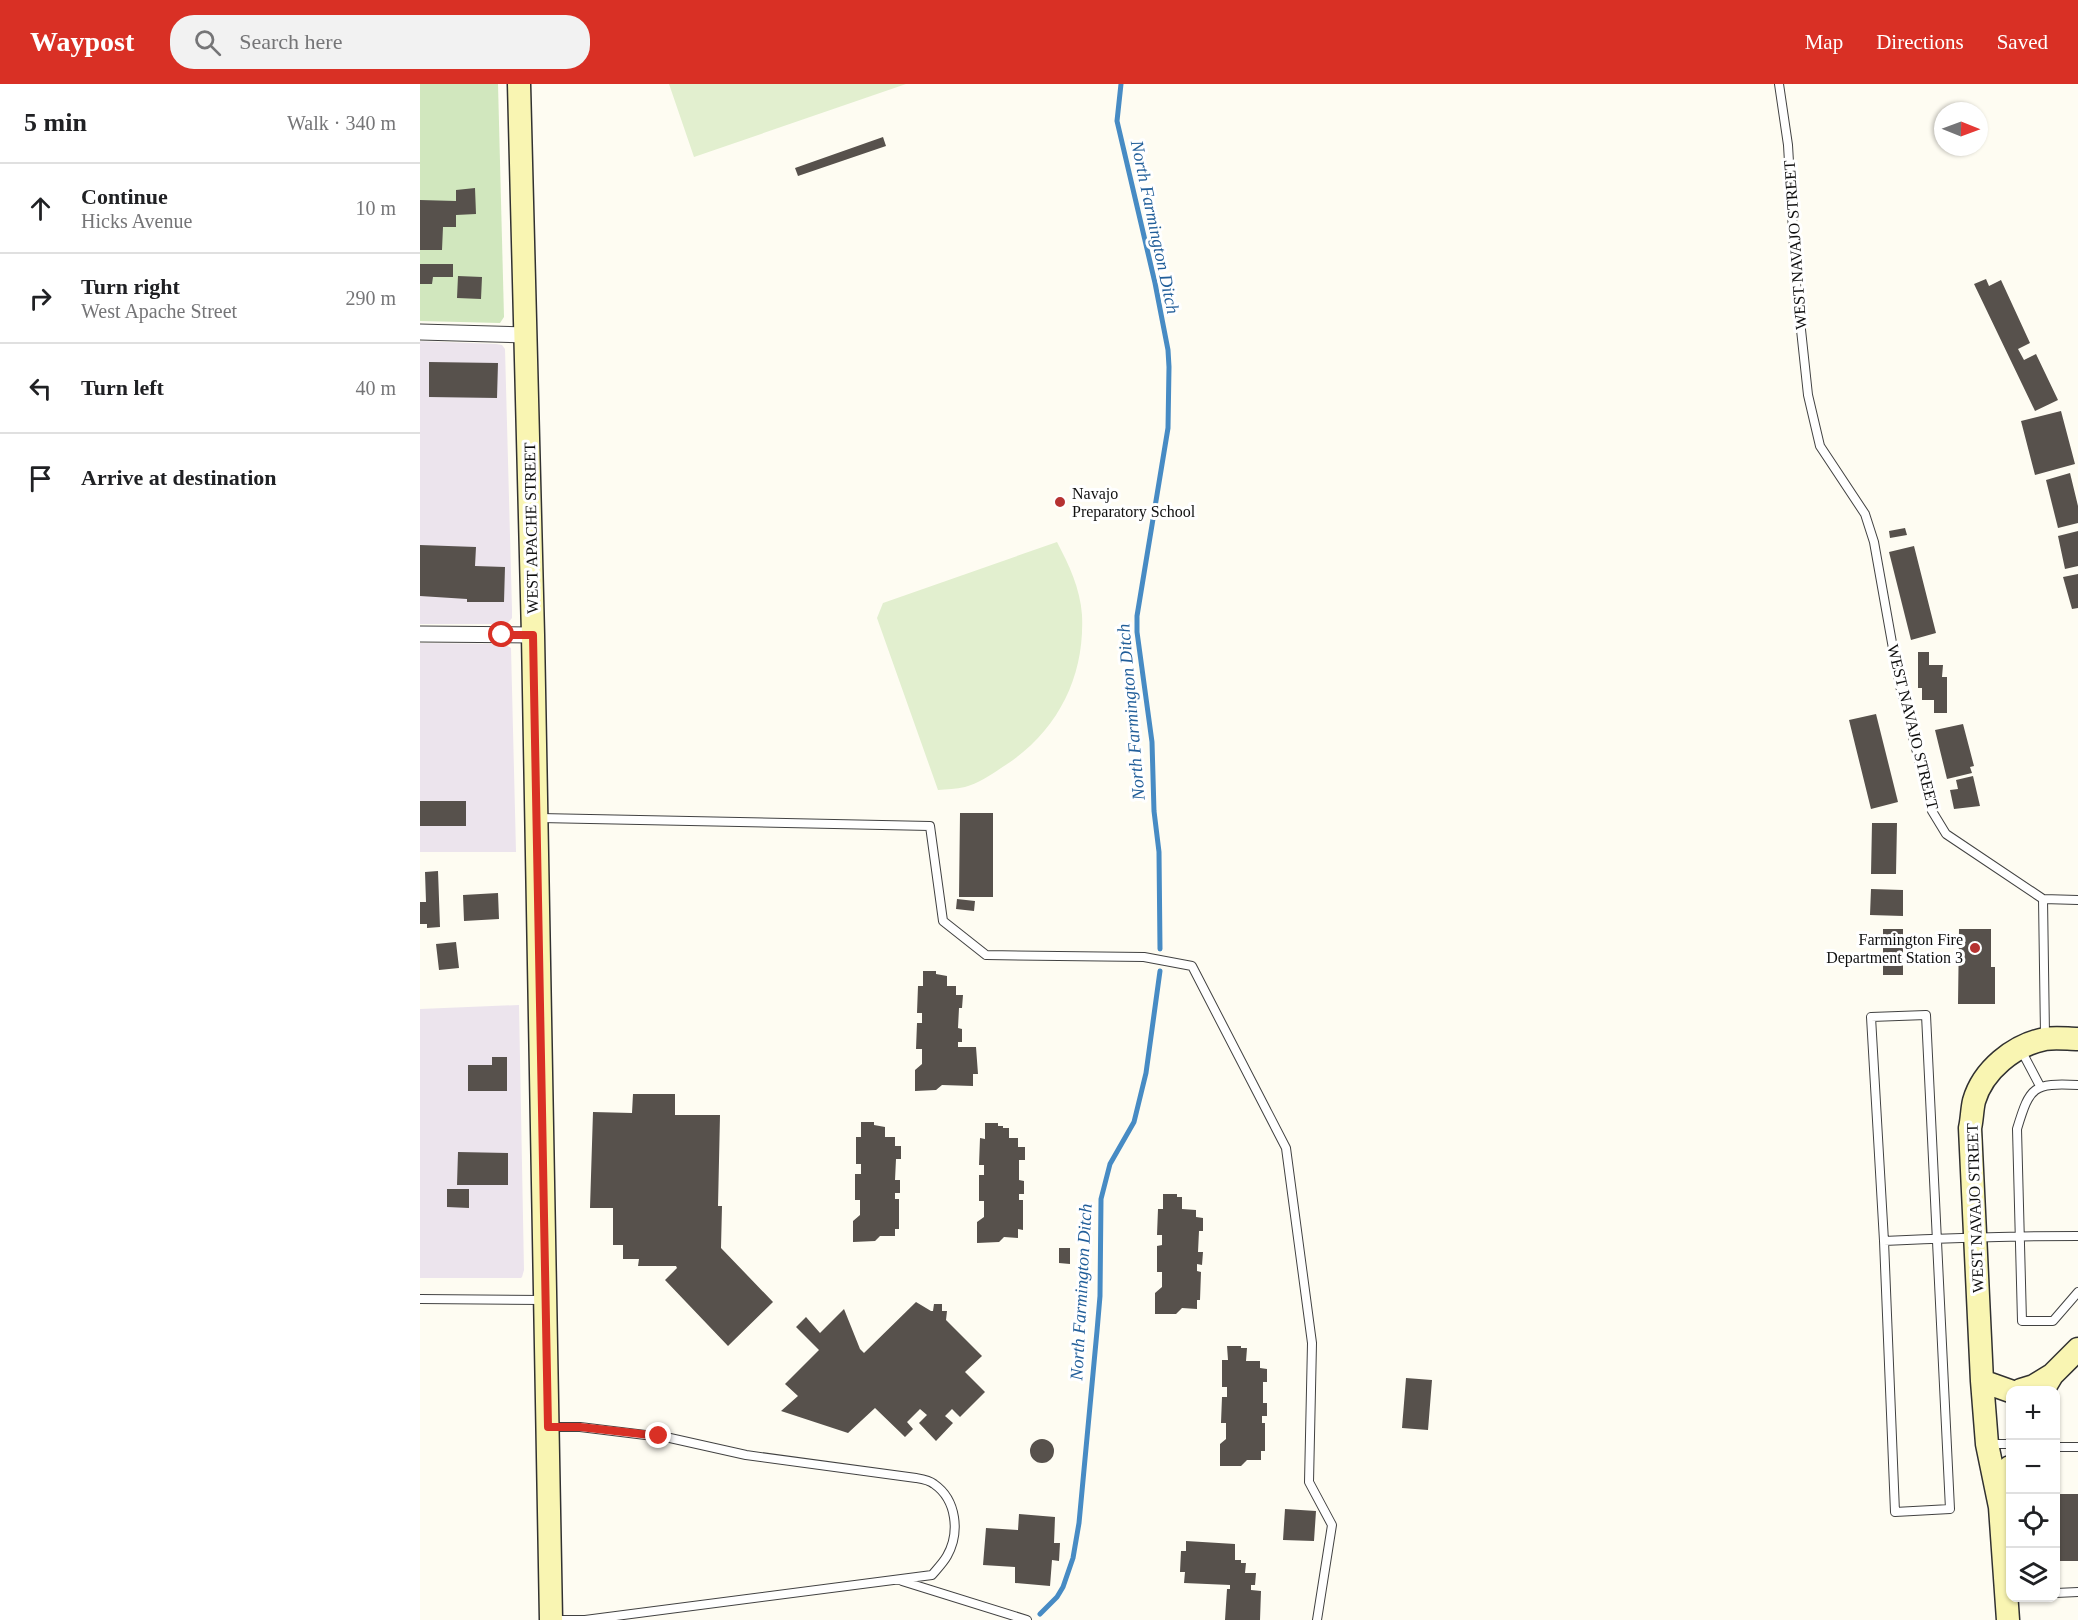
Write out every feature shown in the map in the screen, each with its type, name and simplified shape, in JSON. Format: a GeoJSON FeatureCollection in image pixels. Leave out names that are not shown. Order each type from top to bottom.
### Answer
{"type":"FeatureCollection","features":[{"type":"Feature","properties":{"kind":"main road","name":"WEST APACHE STREET"},"geometry":{"type":"LineString","coordinates":[[519,84],[527,335],[551,1620]]}},
{"type":"Feature","properties":{"kind":"main road","name":"WEST NAVAJO STREET"},"geometry":{"type":"LineString","coordinates":[[2006,1572],[2000,1507],[1987,1444],[1970,1128],[1975,1100],[1986,1078],[2001,1060],[2020,1048],[2045,1039],[2078,1039]]}},
{"type":"Feature","properties":{"kind":"main road"},"geometry":{"type":"LineString","coordinates":[[2048,1383],[2078,1349]]}},
{"type":"Feature","properties":{"kind":"main road"},"geometry":{"type":"LineString","coordinates":[[1982,1381],[2006,1390]]}},
{"type":"Feature","properties":{"kind":"main road"},"geometry":{"type":"LineString","coordinates":[[2000,1507],[2006,1483]]}},
{"type":"Feature","properties":{"kind":"main road","name":"WEST NAVAJO STREET"},"geometry":{"type":"LineString","coordinates":[[2008,1602],[2008,1620]]}},
{"type":"Feature","properties":{"kind":"street"},"geometry":{"type":"LineString","coordinates":[[420,332],[527,335]]}},
{"type":"Feature","properties":{"kind":"street"},"geometry":{"type":"LineString","coordinates":[[420,634],[533,635]]}},
{"type":"Feature","properties":{"kind":"lane","name":"WEST NAVAJO STREET"},"geometry":{"type":"LineString","coordinates":[[1779,84],[1788,145],[1796,283],[1808,395],[1820,446],[1865,514],[1875,542],[1899,682],[1932,811],[1946,834],[2043,899]]}},
{"type":"Feature","properties":{"kind":"lane"},"geometry":{"type":"LineString","coordinates":[[535,818],[930,826],[943,921],[986,955],[1144,957],[1192,966],[1286,1148],[1312,1343],[1309,1482],[1332,1525],[1317,1620]]}},
{"type":"Feature","properties":{"kind":"lane"},"geometry":{"type":"LineString","coordinates":[[2045,1039],[2043,899],[2078,900]]}},
{"type":"Feature","properties":{"kind":"lane"},"geometry":{"type":"LineString","coordinates":[[1926,1016],[1950,1509],[1895,1512],[1884,1241],[1871,1017],[1926,1016]]}},
{"type":"Feature","properties":{"kind":"lane"},"geometry":{"type":"LineString","coordinates":[[2020,1048],[2040,1086]]}},
{"type":"Feature","properties":{"kind":"lane"},"geometry":{"type":"LineString","coordinates":[[2078,1085],[2050,1083],[2040,1086],[2025,1103],[2017,1129],[2022,1321],[2054,1321],[2078,1292]]}},
{"type":"Feature","properties":{"kind":"lane"},"geometry":{"type":"LineString","coordinates":[[1884,1241],[2078,1236]]}},
{"type":"Feature","properties":{"kind":"lane"},"geometry":{"type":"LineString","coordinates":[[420,1299],[546,1300]]}},
{"type":"Feature","properties":{"kind":"lane"},"geometry":{"type":"LineString","coordinates":[[548,1427],[580,1427],[670,1438],[746,1455],[916,1478],[932,1482],[942,1490],[954,1515],[954,1539],[947,1557],[932,1575],[585,1620],[551,1620]]}},
{"type":"Feature","properties":{"kind":"lane"},"geometry":{"type":"LineString","coordinates":[[1987,1444],[2006,1444]]}},
{"type":"Feature","properties":{"kind":"lane"},"geometry":{"type":"LineString","coordinates":[[2060,1447],[2078,1447]]}},
{"type":"Feature","properties":{"kind":"lane"},"geometry":{"type":"LineString","coordinates":[[898,1580],[1027,1620]]}},
{"type":"Feature","properties":{"kind":"lane"},"geometry":{"type":"LineString","coordinates":[[2060,1593],[2078,1592]]}},
{"type":"Feature","properties":{"kind":"shaded area"},"geometry":{"type":"Polygon","coordinates":[[[420,341],[496,344],[502,345],[505,349],[512,610],[512,618],[507,624],[420,624],[420,341]]]}},
{"type":"Feature","properties":{"kind":"shaded area"},"geometry":{"type":"Polygon","coordinates":[[[420,643],[504,644],[511,648],[516,852],[420,852],[420,643]]]}},
{"type":"Feature","properties":{"kind":"shaded area"},"geometry":{"type":"Polygon","coordinates":[[[519,1005],[524,1270],[522,1277],[420,1278],[420,1009],[519,1005]]]}},
{"type":"Feature","properties":{"kind":"green space"},"geometry":{"type":"Polygon","coordinates":[[[420,84],[498,84],[504,317],[500,323],[420,321],[420,84]]]}},
{"type":"Feature","properties":{"kind":"green space"},"geometry":{"type":"Polygon","coordinates":[[[669,84],[906,84],[694,157],[669,84]]]}},
{"type":"Feature","properties":{"kind":"green space"},"geometry":{"type":"Polygon","coordinates":[[[1057,542],[1070,568],[1082,615],[1082,639],[1078,661],[1063,703],[1052,722],[1037,739],[1001,768],[970,786],[938,790],[877,618],[883,603],[1057,542]]]}},
{"type":"Feature","properties":{"kind":"building"},"geometry":{"type":"Polygon","coordinates":[[[883,137],[886,146],[798,176],[795,168],[883,137]]]}},
{"type":"Feature","properties":{"kind":"building"},"geometry":{"type":"Polygon","coordinates":[[[475,188],[476,214],[456,215],[456,227],[443,227],[442,250],[420,250],[420,200],[456,201],[456,190],[475,188]]]}},
{"type":"Feature","properties":{"kind":"building"},"geometry":{"type":"Polygon","coordinates":[[[420,264],[453,264],[453,277],[433,277],[432,284],[420,284],[420,264]]]}},
{"type":"Feature","properties":{"kind":"building"},"geometry":{"type":"Polygon","coordinates":[[[458,276],[482,277],[481,299],[457,298],[458,276]]]}},
{"type":"Feature","properties":{"kind":"building"},"geometry":{"type":"Polygon","coordinates":[[[1986,279],[1989,286],[2001,280],[2030,343],[2018,349],[2024,360],[2036,354],[2058,400],[2035,411],[1974,284],[1986,279]]]}},
{"type":"Feature","properties":{"kind":"building"},"geometry":{"type":"Polygon","coordinates":[[[429,362],[498,363],[497,398],[429,397],[429,362]]]}},
{"type":"Feature","properties":{"kind":"building"},"geometry":{"type":"Polygon","coordinates":[[[2061,411],[2075,464],[2035,475],[2021,421],[2061,411]]]}},
{"type":"Feature","properties":{"kind":"building"},"geometry":{"type":"Polygon","coordinates":[[[2070,473],[2078,506],[2078,523],[2058,528],[2046,480],[2070,473]]]}},
{"type":"Feature","properties":{"kind":"building"},"geometry":{"type":"Polygon","coordinates":[[[1905,528],[1907,535],[1890,538],[1889,531],[1905,528]]]}},
{"type":"Feature","properties":{"kind":"building"},"geometry":{"type":"Polygon","coordinates":[[[2078,531],[2078,566],[2065,569],[2058,536],[2078,531]]]}},
{"type":"Feature","properties":{"kind":"building"},"geometry":{"type":"Polygon","coordinates":[[[420,545],[476,547],[475,566],[505,567],[504,602],[467,602],[467,599],[420,596],[420,545]]]}},
{"type":"Feature","properties":{"kind":"building"},"geometry":{"type":"Polygon","coordinates":[[[1914,546],[1936,633],[1911,640],[1889,552],[1914,546]]]}},
{"type":"Feature","properties":{"kind":"building"},"geometry":{"type":"Polygon","coordinates":[[[2078,574],[2078,608],[2072,609],[2063,577],[2078,574]]]}},
{"type":"Feature","properties":{"kind":"building"},"geometry":{"type":"Polygon","coordinates":[[[1918,652],[1929,652],[1929,665],[1943,665],[1942,677],[1947,677],[1947,713],[1934,713],[1934,700],[1922,700],[1922,688],[1918,688],[1918,652]]]}},
{"type":"Feature","properties":{"kind":"building"},"geometry":{"type":"Polygon","coordinates":[[[1876,714],[1898,802],[1871,809],[1849,720],[1876,714]]]}},
{"type":"Feature","properties":{"kind":"building"},"geometry":{"type":"Polygon","coordinates":[[[1963,724],[1974,766],[1970,767],[1972,773],[1947,779],[1935,730],[1963,724]]]}},
{"type":"Feature","properties":{"kind":"building"},"geometry":{"type":"Polygon","coordinates":[[[1973,776],[1980,806],[1954,809],[1950,790],[1958,789],[1956,780],[1973,776]]]}},
{"type":"Feature","properties":{"kind":"building"},"geometry":{"type":"Polygon","coordinates":[[[420,801],[466,801],[466,826],[420,826],[420,801]]]}},
{"type":"Feature","properties":{"kind":"building"},"geometry":{"type":"Polygon","coordinates":[[[960,813],[993,813],[993,897],[959,897],[960,813]]]}},
{"type":"Feature","properties":{"kind":"building"},"geometry":{"type":"Polygon","coordinates":[[[1872,823],[1897,823],[1896,874],[1871,874],[1872,823]]]}},
{"type":"Feature","properties":{"kind":"building"},"geometry":{"type":"Polygon","coordinates":[[[438,871],[440,927],[427,928],[427,924],[420,924],[420,902],[426,902],[425,872],[438,871]]]}},
{"type":"Feature","properties":{"kind":"building"},"geometry":{"type":"Polygon","coordinates":[[[1871,889],[1903,890],[1903,916],[1870,915],[1871,889]]]}},
{"type":"Feature","properties":{"kind":"building"},"geometry":{"type":"Polygon","coordinates":[[[498,893],[499,919],[464,921],[463,895],[498,893]]]}},
{"type":"Feature","properties":{"kind":"building"},"geometry":{"type":"Polygon","coordinates":[[[957,899],[975,901],[974,911],[956,909],[957,899]]]}},
{"type":"Feature","properties":{"kind":"building"},"geometry":{"type":"Polygon","coordinates":[[[1883,929],[1903,929],[1903,975],[1883,975],[1883,929]]]}},
{"type":"Feature","properties":{"kind":"building","name":"Farmington Fire Department Station 3"},"geometry":{"type":"Polygon","coordinates":[[[1959,929],[1991,929],[1991,967],[1995,967],[1995,1004],[1958,1004],[1959,929]]]}},
{"type":"Feature","properties":{"kind":"building"},"geometry":{"type":"Polygon","coordinates":[[[456,942],[459,968],[439,970],[436,944],[456,942]]]}},
{"type":"Feature","properties":{"kind":"building"},"geometry":{"type":"Polygon","coordinates":[[[923,971],[936,971],[936,974],[947,976],[947,986],[956,986],[956,995],[963,995],[962,1008],[959,1008],[958,1028],[962,1029],[962,1042],[958,1042],[958,1047],[976,1047],[978,1074],[973,1074],[973,1086],[942,1085],[936,1090],[915,1091],[915,1070],[922,1064],[922,1049],[916,1049],[917,1023],[922,1023],[922,1013],[917,1013],[918,986],[923,986],[923,971]]]}},
{"type":"Feature","properties":{"kind":"building"},"geometry":{"type":"Polygon","coordinates":[[[492,1057],[507,1057],[507,1091],[468,1091],[468,1065],[492,1065],[492,1057]]]}},
{"type":"Feature","properties":{"kind":"building"},"geometry":{"type":"Polygon","coordinates":[[[633,1094],[675,1094],[675,1115],[720,1115],[718,1206],[722,1206],[721,1248],[773,1302],[728,1346],[665,1280],[677,1268],[676,1266],[638,1266],[639,1259],[623,1259],[623,1245],[613,1245],[613,1208],[590,1208],[593,1112],[632,1113],[633,1094]]]}},
{"type":"Feature","properties":{"kind":"building"},"geometry":{"type":"Polygon","coordinates":[[[861,1122],[874,1122],[874,1125],[885,1127],[885,1137],[895,1137],[895,1146],[901,1146],[901,1159],[896,1159],[895,1180],[900,1180],[900,1193],[895,1193],[895,1199],[899,1199],[899,1229],[895,1229],[895,1236],[880,1236],[875,1241],[853,1242],[853,1221],[860,1215],[860,1200],[855,1200],[855,1174],[861,1174],[861,1164],[856,1164],[856,1137],[861,1137],[861,1122]]]}},
{"type":"Feature","properties":{"kind":"building"},"geometry":{"type":"Polygon","coordinates":[[[985,1123],[998,1123],[998,1126],[1009,1128],[1009,1138],[1018,1138],[1018,1147],[1025,1147],[1025,1160],[1019,1160],[1019,1180],[1024,1181],[1024,1194],[1019,1194],[1019,1200],[1023,1200],[1023,1230],[1018,1229],[1018,1238],[1004,1237],[999,1242],[977,1243],[977,1222],[984,1217],[984,1201],[979,1201],[979,1175],[984,1175],[984,1165],[979,1165],[980,1138],[985,1139],[985,1123]]]}},
{"type":"Feature","properties":{"kind":"building"},"geometry":{"type":"Polygon","coordinates":[[[458,1152],[508,1153],[508,1185],[457,1185],[458,1152]]]}},
{"type":"Feature","properties":{"kind":"building"},"geometry":{"type":"Polygon","coordinates":[[[447,1189],[469,1189],[469,1208],[447,1207],[447,1189]]]}},
{"type":"Feature","properties":{"kind":"building"},"geometry":{"type":"Polygon","coordinates":[[[1163,1194],[1177,1194],[1177,1197],[1182,1197],[1182,1209],[1196,1210],[1196,1217],[1203,1218],[1203,1231],[1199,1231],[1198,1252],[1203,1252],[1202,1265],[1197,1264],[1197,1271],[1201,1272],[1200,1300],[1197,1300],[1197,1309],[1182,1308],[1176,1314],[1155,1314],[1155,1293],[1162,1287],[1162,1272],[1157,1272],[1157,1246],[1162,1245],[1162,1235],[1157,1235],[1158,1209],[1163,1209],[1163,1194]]]}},
{"type":"Feature","properties":{"kind":"building"},"geometry":{"type":"Polygon","coordinates":[[[1059,1248],[1070,1248],[1070,1264],[1059,1263],[1059,1248]]]}},
{"type":"Feature","properties":{"kind":"building"},"geometry":{"type":"Polygon","coordinates":[[[916,1302],[931,1311],[933,1311],[934,1304],[942,1304],[942,1311],[947,1311],[946,1320],[982,1356],[965,1372],[985,1392],[960,1417],[952,1409],[945,1416],[953,1423],[936,1441],[919,1423],[927,1415],[920,1409],[907,1422],[913,1429],[905,1437],[875,1408],[848,1433],[781,1411],[798,1396],[785,1384],[819,1350],[796,1327],[806,1317],[820,1333],[844,1309],[860,1349],[864,1353],[916,1302]]]}},
{"type":"Feature","properties":{"kind":"building"},"geometry":{"type":"Polygon","coordinates":[[[1227,1346],[1247,1348],[1246,1361],[1260,1361],[1260,1368],[1267,1369],[1267,1382],[1263,1382],[1263,1403],[1267,1403],[1267,1416],[1262,1416],[1262,1423],[1265,1423],[1265,1451],[1261,1451],[1261,1460],[1247,1460],[1241,1466],[1220,1466],[1220,1444],[1226,1439],[1226,1423],[1221,1423],[1222,1397],[1227,1397],[1227,1387],[1222,1387],[1222,1360],[1228,1360],[1227,1346]]]}},
{"type":"Feature","properties":{"kind":"building"},"geometry":{"type":"Polygon","coordinates":[[[1406,1378],[1432,1380],[1428,1430],[1402,1428],[1406,1378]]]}},
{"type":"Feature","properties":{"kind":"building"},"geometry":{"type":"Polygon","coordinates":[[[1042,1439],[1050,1443],[1054,1451],[1050,1459],[1042,1463],[1034,1459],[1030,1451],[1034,1443],[1042,1439]]]}},
{"type":"Feature","properties":{"kind":"building"},"geometry":{"type":"Polygon","coordinates":[[[2060,1494],[2078,1494],[2078,1561],[2060,1561],[2060,1494]]]}},
{"type":"Feature","properties":{"kind":"building"},"geometry":{"type":"Polygon","coordinates":[[[1285,1509],[1316,1511],[1314,1541],[1283,1540],[1285,1509]]]}},
{"type":"Feature","properties":{"kind":"building"},"geometry":{"type":"Polygon","coordinates":[[[1019,1514],[1055,1517],[1054,1543],[1060,1543],[1059,1561],[1052,1560],[1050,1586],[1015,1583],[1015,1567],[983,1565],[986,1528],[1018,1530],[1019,1514]]]}},
{"type":"Feature","properties":{"kind":"building"},"geometry":{"type":"Polygon","coordinates":[[[1186,1541],[1235,1544],[1235,1560],[1246,1563],[1245,1573],[1256,1573],[1255,1585],[1251,1585],[1251,1590],[1261,1591],[1260,1620],[1225,1620],[1227,1589],[1230,1589],[1230,1585],[1184,1583],[1185,1572],[1180,1572],[1181,1551],[1186,1551],[1186,1541]]]}},
{"type":"Feature","properties":{"kind":"waterway","name":"North Farmington Ditch"},"geometry":{"type":"LineString","coordinates":[[1121,84],[1117,121],[1155,283],[1168,350],[1169,367],[1168,428],[1137,616],[1137,632],[1152,742],[1154,811],[1159,852],[1160,949]]}},
{"type":"Feature","properties":{"kind":"waterway","name":"North Farmington Ditch"},"geometry":{"type":"LineString","coordinates":[[1040,1614],[1057,1597],[1063,1587],[1073,1558],[1079,1523],[1100,1296],[1101,1199],[1110,1164],[1134,1122],[1146,1073],[1160,971]]}},
{"type":"Feature","properties":{"kind":"place","name":"Navajo Preparatory School"},"geometry":{"type":"Point","coordinates":[1060,502]}},
{"type":"Feature","properties":{"kind":"place","name":"Farmington Fire Department Station 3"},"geometry":{"type":"Point","coordinates":[1975,948]}},
{"type":"Feature","properties":{"kind":"route"},"geometry":{"type":"LineString","coordinates":[[502,635],[533,635],[548,1427],[580,1427],[659,1436]]}}]}
